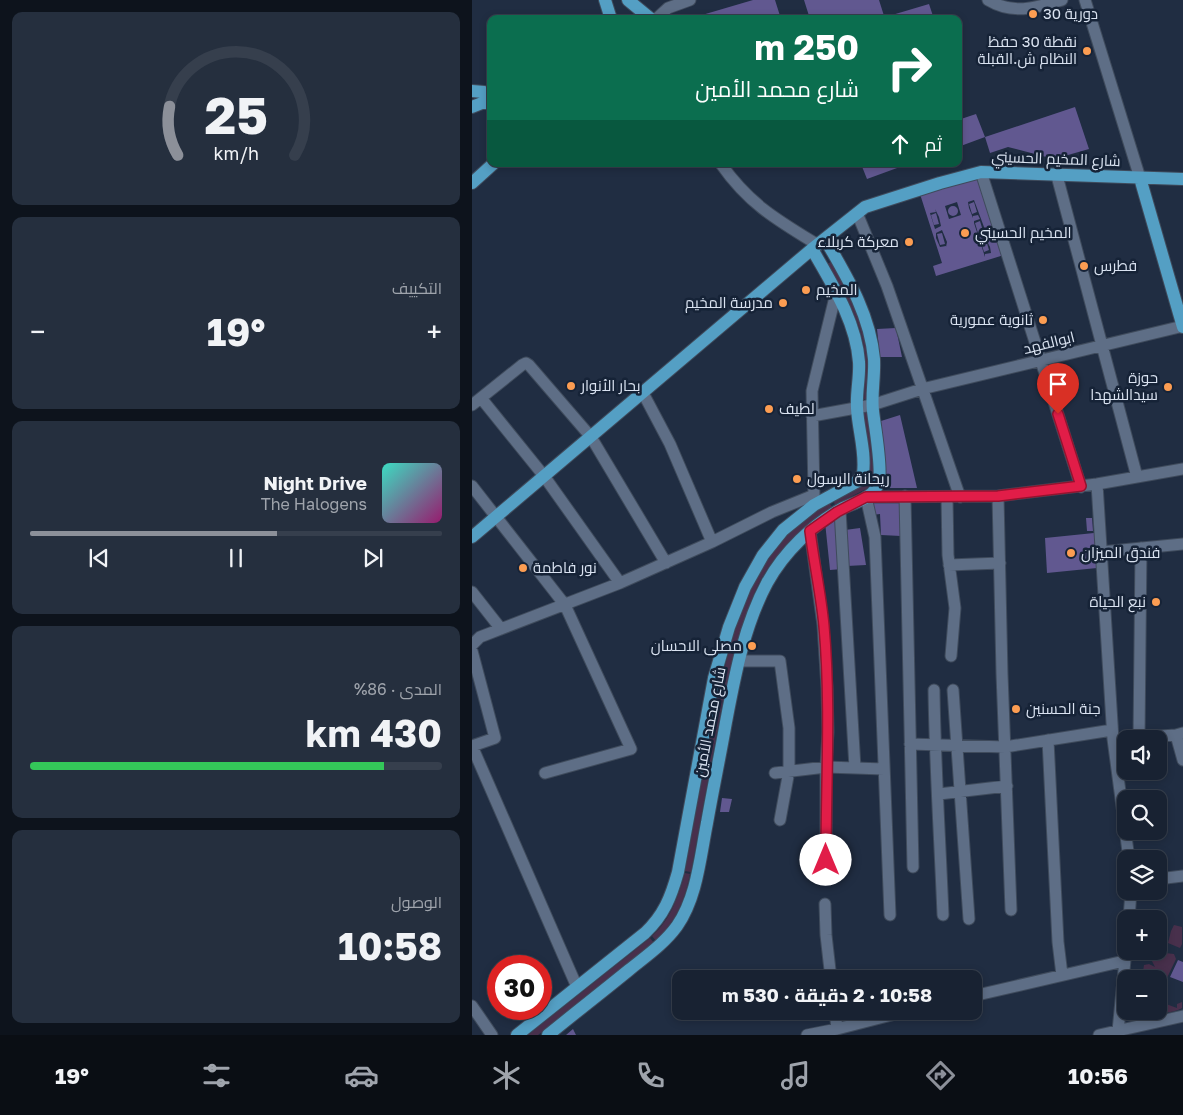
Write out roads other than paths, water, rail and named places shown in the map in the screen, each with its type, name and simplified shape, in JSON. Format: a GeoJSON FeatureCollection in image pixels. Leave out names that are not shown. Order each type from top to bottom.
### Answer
{"type":"FeatureCollection","features":[{"type":"Feature","properties":{"kind":"main road"},"geometry":{"type":"LineString","coordinates":[[628,0],[646,15]]}},
{"type":"Feature","properties":{"kind":"main road"},"geometry":{"type":"LineString","coordinates":[[472,91],[484,92],[487,96]]}},
{"type":"Feature","properties":{"kind":"main road"},"geometry":{"type":"LineString","coordinates":[[472,107],[487,102]]}},
{"type":"Feature","properties":{"kind":"main road"},"geometry":{"type":"LineString","coordinates":[[472,183],[490,167]]}},
{"type":"Feature","properties":{"kind":"main road","name":"شارع المخيم الحسيني"},"geometry":{"type":"LineString","coordinates":[[472,537],[818,244],[865,207],[981,172],[1182,179]]}},
{"type":"Feature","properties":{"kind":"main road"},"geometry":{"type":"LineString","coordinates":[[1140,178],[1182,326]]}},
{"type":"Feature","properties":{"kind":"main road","name":"شارع محمد الأمين"},"geometry":{"type":"LineString","coordinates":[[517,1035],[645,933],[654,925],[667,905],[678,872],[714,678],[737,605],[763,555],[784,530],[814,500],[856,483],[862,476],[864,470],[857,407],[858,349],[818,244]]}},
{"type":"Feature","properties":{"kind":"main road","name":"شارع محمد الأمين"},"geometry":{"type":"LineString","coordinates":[[548,1035],[661,944],[673,931],[684,914],[698,873],[739,661],[755,609],[769,580],[788,553],[810,531],[840,510],[866,497],[876,489],[880,475],[872,405],[874,362],[868,326],[855,294],[818,244]]}},
{"type":"Feature","properties":{"kind":"street"},"geometry":{"type":"LineString","coordinates":[[660,15],[668,8],[690,0]]}},
{"type":"Feature","properties":{"kind":"street"},"geometry":{"type":"LineString","coordinates":[[988,0],[1004,8],[1022,10],[1062,0]]}},
{"type":"Feature","properties":{"kind":"street"},"geometry":{"type":"LineString","coordinates":[[1085,0],[1140,178]]}},
{"type":"Feature","properties":{"kind":"street"},"geometry":{"type":"LineString","coordinates":[[723,167],[735,183],[757,205],[777,220],[818,244]]}},
{"type":"Feature","properties":{"kind":"street"},"geometry":{"type":"LineString","coordinates":[[981,172],[1081,486]]}},
{"type":"Feature","properties":{"kind":"street"},"geometry":{"type":"LineString","coordinates":[[1057,176],[1137,477]]}},
{"type":"Feature","properties":{"kind":"street"},"geometry":{"type":"LineString","coordinates":[[857,213],[887,286],[960,497]]}},
{"type":"Feature","properties":{"kind":"street"},"geometry":{"type":"LineString","coordinates":[[472,645],[480,637],[620,583],[712,542],[772,512],[814,500],[812,391],[836,293]]}},
{"type":"Feature","properties":{"kind":"street","name":"ابوالفهد"},"geometry":{"type":"LineString","coordinates":[[872,405],[922,390],[1182,326]]}},
{"type":"Feature","properties":{"kind":"street"},"geometry":{"type":"LineString","coordinates":[[620,583],[544,476],[477,401],[526,363],[591,437],[666,563]]}},
{"type":"Feature","properties":{"kind":"street"},"geometry":{"type":"LineString","coordinates":[[643,393],[670,444],[712,542]]}},
{"type":"Feature","properties":{"kind":"street"},"geometry":{"type":"LineString","coordinates":[[812,416],[872,405]]}},
{"type":"Feature","properties":{"kind":"street"},"geometry":{"type":"LineString","coordinates":[[890,915],[875,536],[866,497],[998,496],[1097,484],[1182,469]]}},
{"type":"Feature","properties":{"kind":"street"},"geometry":{"type":"LineString","coordinates":[[1097,484],[1113,735],[1128,850]]}},
{"type":"Feature","properties":{"kind":"street"},"geometry":{"type":"LineString","coordinates":[[472,486],[565,605],[632,748],[545,774]]}},
{"type":"Feature","properties":{"kind":"street"},"geometry":{"type":"LineString","coordinates":[[905,496],[913,866]]}},
{"type":"Feature","properties":{"kind":"street"},"geometry":{"type":"LineString","coordinates":[[998,496],[1011,910]]}},
{"type":"Feature","properties":{"kind":"street"},"geometry":{"type":"LineString","coordinates":[[947,497],[949,565],[955,608],[952,656]]}},
{"type":"Feature","properties":{"kind":"street"},"geometry":{"type":"LineString","coordinates":[[840,510],[855,768]]}},
{"type":"Feature","properties":{"kind":"street"},"geometry":{"type":"LineString","coordinates":[[810,531],[824,625],[828,732],[826,767],[826,878]]}},
{"type":"Feature","properties":{"kind":"street"},"geometry":{"type":"LineString","coordinates":[[1101,552],[1182,544]]}},
{"type":"Feature","properties":{"kind":"street"},"geometry":{"type":"LineString","coordinates":[[1139,730],[1141,548]]}},
{"type":"Feature","properties":{"kind":"street"},"geometry":{"type":"LineString","coordinates":[[949,565],[1000,562]]}},
{"type":"Feature","properties":{"kind":"street"},"geometry":{"type":"LineString","coordinates":[[472,592],[500,629]]}},
{"type":"Feature","properties":{"kind":"street"},"geometry":{"type":"LineString","coordinates":[[472,650],[495,738],[472,746],[577,988]]}},
{"type":"Feature","properties":{"kind":"street"},"geometry":{"type":"LineString","coordinates":[[739,661],[780,661],[789,728],[789,771],[780,820]]}},
{"type":"Feature","properties":{"kind":"street"},"geometry":{"type":"LineString","coordinates":[[934,690],[943,915]]}},
{"type":"Feature","properties":{"kind":"street"},"geometry":{"type":"LineString","coordinates":[[953,690],[969,918]]}},
{"type":"Feature","properties":{"kind":"street"},"geometry":{"type":"LineString","coordinates":[[1179,734],[1182,760]]}},
{"type":"Feature","properties":{"kind":"street"},"geometry":{"type":"LineString","coordinates":[[910,744],[1005,747],[1048,740],[1117,735]]}},
{"type":"Feature","properties":{"kind":"street"},"geometry":{"type":"LineString","coordinates":[[1048,740],[1058,942],[1062,976]]}},
{"type":"Feature","properties":{"kind":"street"},"geometry":{"type":"LineString","coordinates":[[775,773],[826,767],[884,769]]}},
{"type":"Feature","properties":{"kind":"street"},"geometry":{"type":"LineString","coordinates":[[939,794],[1007,786]]}},
{"type":"Feature","properties":{"kind":"street"},"geometry":{"type":"LineString","coordinates":[[1167,878],[1182,876]]}},
{"type":"Feature","properties":{"kind":"street"},"geometry":{"type":"LineString","coordinates":[[825,904],[830,970]]}},
{"type":"Feature","properties":{"kind":"street"},"geometry":{"type":"LineString","coordinates":[[982,994],[1062,976],[1117,958]]}},
{"type":"Feature","properties":{"kind":"street"},"geometry":{"type":"LineString","coordinates":[[1118,1031],[1125,960]]}},
{"type":"Feature","properties":{"kind":"street"},"geometry":{"type":"LineString","coordinates":[[472,1006],[492,1035]]}},
{"type":"Feature","properties":{"kind":"street"},"geometry":{"type":"LineString","coordinates":[[1099,1035],[1182,1016]]}},
{"type":"Feature","properties":{"kind":"street"},"geometry":{"type":"LineString","coordinates":[[836,1020],[837,1029]]}},
{"type":"Feature","properties":{"kind":"street"},"geometry":{"type":"LineString","coordinates":[[807,1035],[872,1020]]}},
{"type":"Feature","properties":{"kind":"place","name":"دورية 30"},"geometry":{"type":"Point","coordinates":[1033,14]}},
{"type":"Feature","properties":{"kind":"place","name":"نقطة 30 حفظ النظام ش.القبلة"},"geometry":{"type":"Point","coordinates":[1087,51]}},
{"type":"Feature","properties":{"kind":"place","name":"المخيم الحسيني"},"geometry":{"type":"Point","coordinates":[965,233]}},
{"type":"Feature","properties":{"kind":"place","name":"معركة كربلاء"},"geometry":{"type":"Point","coordinates":[909,242]}},
{"type":"Feature","properties":{"kind":"place","name":"فطرس"},"geometry":{"type":"Point","coordinates":[1084,266]}},
{"type":"Feature","properties":{"kind":"place","name":"المخيم"},"geometry":{"type":"Point","coordinates":[806,290]}},
{"type":"Feature","properties":{"kind":"place","name":"مدرسة المخيم"},"geometry":{"type":"Point","coordinates":[783,303]}},
{"type":"Feature","properties":{"kind":"place","name":"ثانوية عمورية"},"geometry":{"type":"Point","coordinates":[1043,320]}},
{"type":"Feature","properties":{"kind":"place","name":"بحار الأنوار"},"geometry":{"type":"Point","coordinates":[571,386]}},
{"type":"Feature","properties":{"kind":"place","name":"حوزة سيدالشهدا"},"geometry":{"type":"Point","coordinates":[1168,387]}},
{"type":"Feature","properties":{"kind":"place","name":"لطيف"},"geometry":{"type":"Point","coordinates":[769,409]}},
{"type":"Feature","properties":{"kind":"place","name":"ريحانة الرسول"},"geometry":{"type":"Point","coordinates":[797,479]}},
{"type":"Feature","properties":{"kind":"place","name":"فندق الميزان"},"geometry":{"type":"Point","coordinates":[1071,553]}},
{"type":"Feature","properties":{"kind":"place","name":"نور فاطمة"},"geometry":{"type":"Point","coordinates":[523,568]}},
{"type":"Feature","properties":{"kind":"place","name":"نبع الحياة"},"geometry":{"type":"Point","coordinates":[1156,602]}},
{"type":"Feature","properties":{"kind":"place","name":"مصلى الاحسان"},"geometry":{"type":"Point","coordinates":[752,646]}},
{"type":"Feature","properties":{"kind":"place","name":"جنة الحسنين"},"geometry":{"type":"Point","coordinates":[1016,709]}}]}
